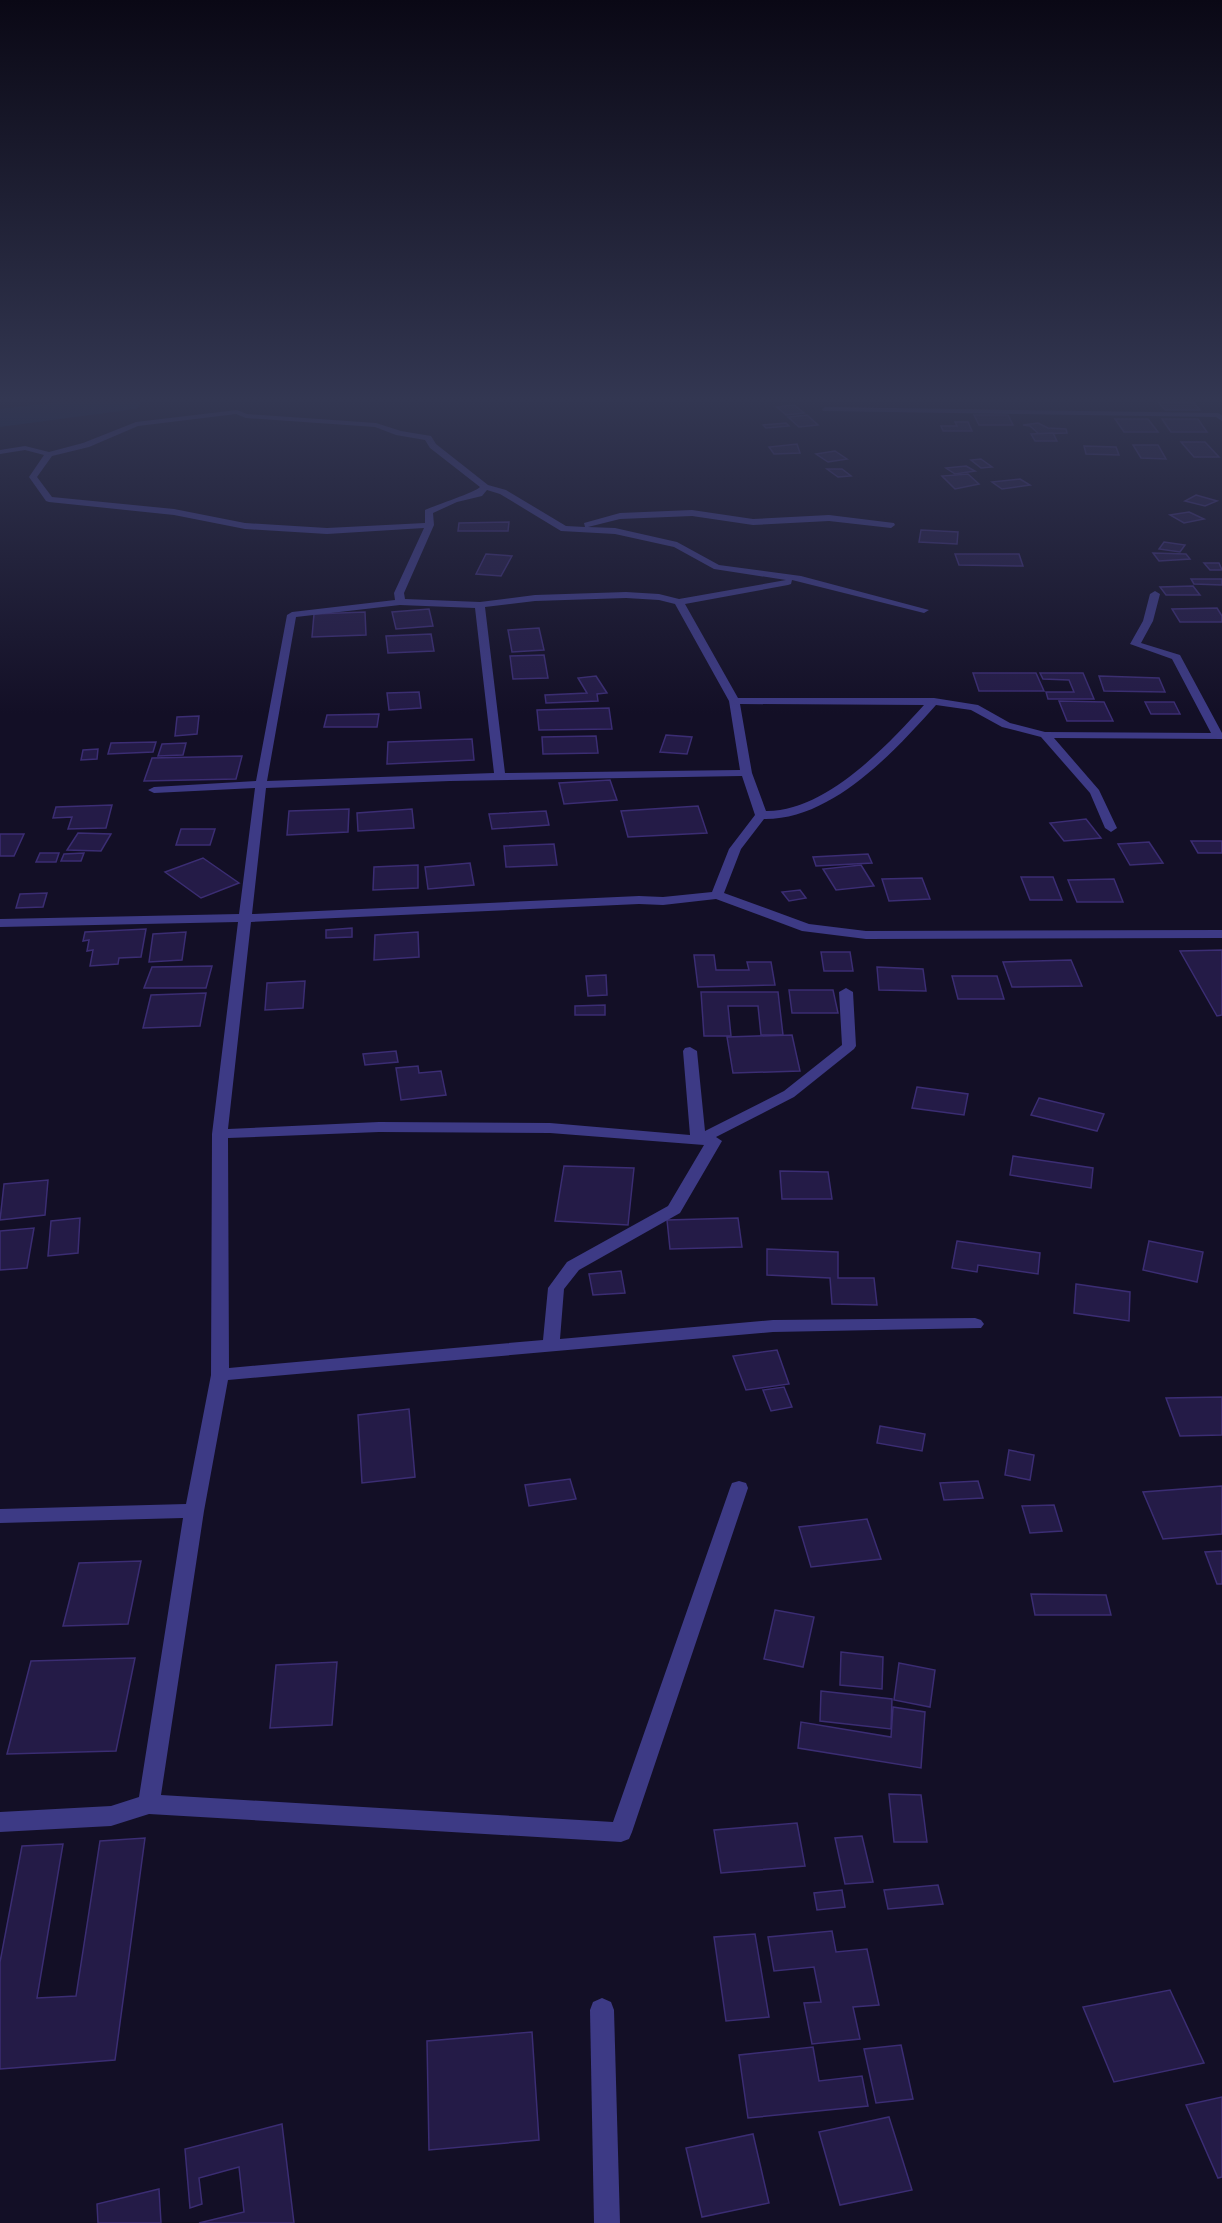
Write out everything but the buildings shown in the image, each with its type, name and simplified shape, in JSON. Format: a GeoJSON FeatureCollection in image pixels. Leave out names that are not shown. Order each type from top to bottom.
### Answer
{"type":"FeatureCollection","features":[{"type":"Feature","properties":{"kind":"street"},"geometry":{"type":"LineString","coordinates":[[114,506],[174,512],[245,526],[327,531],[430,525]]}},
{"type":"Feature","properties":{"kind":"street"},"geometry":{"type":"LineString","coordinates":[[400,602],[399,592],[430,525],[428,512],[442,506]]}},
{"type":"Feature","properties":{"kind":"street"},"geometry":{"type":"LineString","coordinates":[[525,506],[564,529],[615,531],[677,544],[717,567],[801,579],[924,610]]}},
{"type":"Feature","properties":{"kind":"street"},"geometry":{"type":"LineString","coordinates":[[573,529],[620,516],[692,513],[753,522],[829,518],[891,525]]}},
{"type":"Feature","properties":{"kind":"street"},"geometry":{"type":"LineString","coordinates":[[148,1804],[194,1511],[220,1375],[220,1134],[261,784],[292,615],[400,602],[480,605],[535,598],[626,595],[659,597],[679,602],[801,579]]}},
{"type":"Feature","properties":{"kind":"street"},"geometry":{"type":"LineString","coordinates":[[734,700],[934,701],[960,703],[974,707],[1006,725],[1045,735],[1220,736],[1176,657],[1135,644],[1148,621],[1155,594]]}},
{"type":"Feature","properties":{"kind":"street"},"geometry":{"type":"LineString","coordinates":[[679,602],[734,700],[746,772],[761,815]]}},
{"type":"Feature","properties":{"kind":"street"},"geometry":{"type":"LineString","coordinates":[[480,605],[500,775]]}},
{"type":"Feature","properties":{"kind":"street"},"geometry":{"type":"LineString","coordinates":[[761,815],[787,814],[838,790],[889,751],[934,701]]}},
{"type":"Feature","properties":{"kind":"street"},"geometry":{"type":"LineString","coordinates":[[1045,735],[1095,792],[1111,828]]}},
{"type":"Feature","properties":{"kind":"street"},"geometry":{"type":"LineString","coordinates":[[154,790],[500,775],[746,772]]}},
{"type":"Feature","properties":{"kind":"street"},"geometry":{"type":"LineString","coordinates":[[717,895],[735,849],[761,815]]}},
{"type":"Feature","properties":{"kind":"street"},"geometry":{"type":"LineString","coordinates":[[0,923],[245,918],[639,900],[663,901],[717,895],[807,928],[866,935],[1222,934]]}},
{"type":"Feature","properties":{"kind":"street"},"geometry":{"type":"LineString","coordinates":[[698,1140],[789,1094],[849,1046],[846,992]]}},
{"type":"Feature","properties":{"kind":"street"},"geometry":{"type":"LineString","coordinates":[[690,1051],[698,1140]]}},
{"type":"Feature","properties":{"kind":"street"},"geometry":{"type":"LineString","coordinates":[[220,1134],[379,1127],[550,1128],[714,1141],[674,1209],[573,1266],[555,1288],[551,1346]]}},
{"type":"Feature","properties":{"kind":"street"},"geometry":{"type":"LineString","coordinates":[[220,1375],[772,1326],[975,1324]]}},
{"type":"Feature","properties":{"kind":"street"},"geometry":{"type":"LineString","coordinates":[[0,1822],[111,1816],[148,1804],[621,1832],[739,1488]]}},
{"type":"Feature","properties":{"kind":"street"},"geometry":{"type":"LineString","coordinates":[[0,1516],[194,1511]]}},
{"type":"Feature","properties":{"kind":"street"},"geometry":{"type":"LineString","coordinates":[[602,2010],[607,2223]]}}]}
